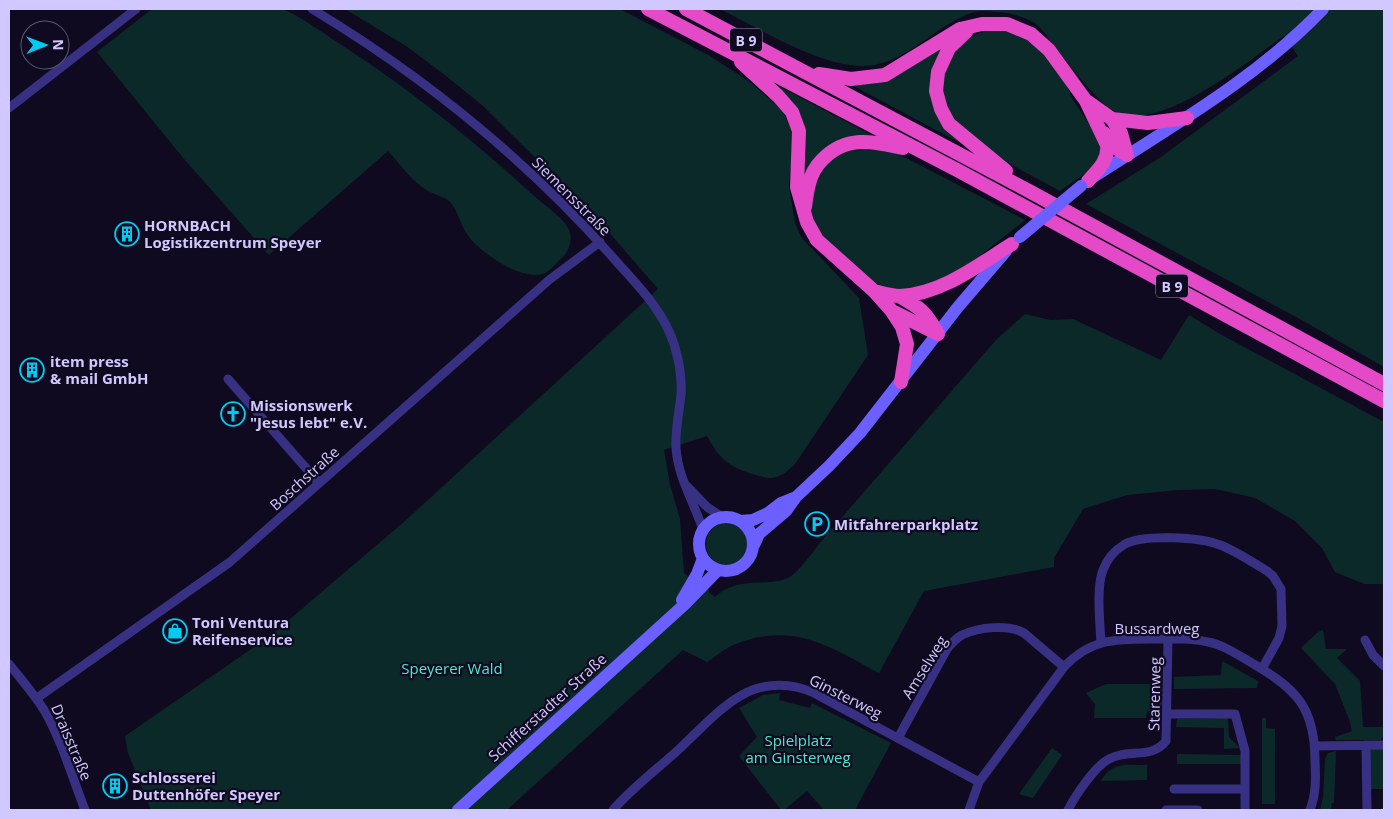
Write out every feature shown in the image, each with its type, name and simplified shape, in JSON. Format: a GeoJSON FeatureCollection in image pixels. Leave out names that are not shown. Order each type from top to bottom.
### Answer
{"type":"FeatureCollection","features":[{"type":"Feature","properties":{"kind":"highway","name":"B 9"},"geometry":{"type":"LineString","coordinates":[[648,9],[922,152],[1384,401]]}},
{"type":"Feature","properties":{"kind":"highway","name":"B 9"},"geometry":{"type":"LineString","coordinates":[[686,9],[806,71],[1384,384]]}},
{"type":"Feature","properties":{"kind":"highway"},"geometry":{"type":"LineString","coordinates":[[806,71],[851,79],[885,75],[960,29],[973,25],[1006,24],[1031,34],[1049,50],[1086,101],[1107,145],[1108,153],[1104,162],[1084,184]]}},
{"type":"Feature","properties":{"kind":"highway"},"geometry":{"type":"LineString","coordinates":[[973,25],[949,48],[938,72],[936,91],[941,109],[950,124],[1029,191]]}},
{"type":"Feature","properties":{"kind":"highway"},"geometry":{"type":"LineString","coordinates":[[727,49],[778,96],[792,112],[799,131],[797,187],[807,222],[817,240],[874,291],[891,310],[902,327],[907,344],[901,382]]}},
{"type":"Feature","properties":{"kind":"highway"},"geometry":{"type":"LineString","coordinates":[[1086,101],[1112,119],[1121,133],[1127,155]]}},
{"type":"Feature","properties":{"kind":"highway"},"geometry":{"type":"LineString","coordinates":[[1112,119],[1148,123],[1187,118]]}},
{"type":"Feature","properties":{"kind":"highway"},"geometry":{"type":"LineString","coordinates":[[1098,124],[1120,151],[1127,155]]}},
{"type":"Feature","properties":{"kind":"highway"},"geometry":{"type":"LineString","coordinates":[[804,213],[809,182],[817,166],[830,152],[844,144],[859,141],[879,142],[922,152]]}},
{"type":"Feature","properties":{"kind":"highway"},"geometry":{"type":"LineString","coordinates":[[899,296],[928,291],[939,286],[1016,241]]}},
{"type":"Feature","properties":{"kind":"highway"},"geometry":{"type":"LineString","coordinates":[[874,291],[899,296],[912,303],[926,313],[938,334]]}},
{"type":"Feature","properties":{"kind":"highway"},"geometry":{"type":"LineString","coordinates":[[891,310],[938,334]]}},
{"type":"Feature","properties":{"kind":"main road"},"geometry":{"type":"LineString","coordinates":[[754,545],[750,531],[740,521],[734,518],[722,517],[714,520],[703,530],[699,546],[703,558],[710,566],[718,570],[730,572],[743,566],[752,555],[758,534],[786,511],[796,497],[860,433],[990,269],[1016,241],[1084,184],[1187,118],[1258,68],[1324,9]]}},
{"type":"Feature","properties":{"kind":"main road"},"geometry":{"type":"LineString","coordinates":[[740,521],[753,520],[768,513],[781,503],[796,497]]}},
{"type":"Feature","properties":{"kind":"main road","name":"Schifferstadter Straße"},"geometry":{"type":"LineString","coordinates":[[658,628],[686,595],[703,558]]}},
{"type":"Feature","properties":{"kind":"main road","name":"Schifferstadter Straße"},"geometry":{"type":"LineString","coordinates":[[458,810],[685,604],[718,570]]}},
{"type":"Feature","properties":{"kind":"street"},"geometry":{"type":"LineString","coordinates":[[9,108],[136,9]]}},
{"type":"Feature","properties":{"kind":"street","name":"Siemensstraße"},"geometry":{"type":"LineString","coordinates":[[312,9],[378,50],[493,139],[600,242],[644,292],[662,317],[673,342],[680,366],[681,394],[676,428],[676,449],[683,482],[703,530]]}},
{"type":"Feature","properties":{"kind":"street","name":"Boschstraße"},"geometry":{"type":"LineString","coordinates":[[37,698],[210,577],[250,544],[549,280],[600,242]]}},
{"type":"Feature","properties":{"kind":"street"},"geometry":{"type":"LineString","coordinates":[[228,379],[319,483]]}},
{"type":"Feature","properties":{"kind":"street"},"geometry":{"type":"LineString","coordinates":[[683,482],[707,507],[722,517]]}},
{"type":"Feature","properties":{"kind":"street"},"geometry":{"type":"LineString","coordinates":[[1101,643],[1100,581],[1108,560],[1114,553],[1135,540],[1172,539],[1205,541],[1222,545],[1267,571],[1273,576],[1281,589],[1281,632],[1262,669]]}},
{"type":"Feature","properties":{"kind":"street","name":"Amselweg"},"geometry":{"type":"LineString","coordinates":[[898,738],[947,649],[961,636],[970,632],[1000,628],[1017,629],[1064,667]]}},
{"type":"Feature","properties":{"kind":"street","name":"Bussardweg"},"geometry":{"type":"LineString","coordinates":[[969,810],[979,782],[1064,667],[1084,649],[1122,639],[1191,639],[1210,642],[1223,647],[1262,669],[1294,692],[1310,720],[1315,746],[1315,791],[1310,810]]}},
{"type":"Feature","properties":{"kind":"street","name":"Starenweg"},"geometry":{"type":"LineString","coordinates":[[1068,810],[1092,774],[1108,759],[1128,753],[1153,751],[1163,746],[1168,736],[1168,639]]}},
{"type":"Feature","properties":{"kind":"street"},"geometry":{"type":"LineString","coordinates":[[1365,640],[1372,655],[1384,666]]}},
{"type":"Feature","properties":{"kind":"street","name":"Draisstraße"},"geometry":{"type":"LineString","coordinates":[[9,664],[37,698],[55,732],[85,810]]}},
{"type":"Feature","properties":{"kind":"street","name":"Ginsterweg"},"geometry":{"type":"LineString","coordinates":[[613,810],[730,702],[754,690],[778,685],[802,688],[979,782]]}},
{"type":"Feature","properties":{"kind":"street"},"geometry":{"type":"LineString","coordinates":[[1168,714],[1236,714],[1245,751],[1245,810]]}},
{"type":"Feature","properties":{"kind":"street"},"geometry":{"type":"LineString","coordinates":[[1315,746],[1384,745]]}},
{"type":"Feature","properties":{"kind":"street"},"geometry":{"type":"LineString","coordinates":[[1366,746],[1367,810]]}},
{"type":"Feature","properties":{"kind":"street"},"geometry":{"type":"LineString","coordinates":[[1174,789],[1245,789]]}},
{"type":"Feature","properties":{"kind":"street"},"geometry":{"type":"LineString","coordinates":[[1166,810],[1198,810]]}},
{"type":"Feature","properties":{"kind":"green space"},"geometry":{"type":"Polygon","coordinates":[[[273,8],[287,11],[302,19],[414,95],[487,154],[553,212],[569,230],[570,245],[567,252],[547,272],[536,275],[525,274],[502,264],[481,249],[467,234],[449,201],[428,191],[417,183],[388,151],[269,255],[184,159],[97,52],[152,9],[273,8]]]}},
{"type":"Feature","properties":{"kind":"green space","name":"Speyerer Wald"},"geometry":{"type":"Polygon","coordinates":[[[345,9],[620,9],[710,56],[750,82],[783,111],[793,135],[789,186],[795,223],[801,237],[859,298],[868,355],[795,464],[779,476],[772,478],[762,477],[731,465],[720,456],[707,436],[664,450],[670,484],[680,519],[684,573],[696,582],[708,585],[709,592],[715,597],[736,585],[779,581],[788,578],[796,572],[997,339],[1025,314],[1050,320],[1073,319],[1161,360],[1189,315],[1220,334],[1384,422],[1384,584],[1365,584],[1335,572],[1322,548],[1295,521],[1255,498],[1215,489],[1178,490],[1127,495],[1083,509],[1054,558],[1054,567],[924,591],[879,673],[843,653],[809,640],[792,636],[774,635],[754,638],[733,645],[707,662],[683,650],[507,810],[151,810],[128,753],[125,736],[270,636],[405,521],[658,289],[601,223],[482,105],[406,46],[345,9]]]}},
{"type":"Feature","properties":{"kind":"green space"},"geometry":{"type":"Polygon","coordinates":[[[720,9],[1384,9],[1384,367],[1298,318],[1086,204],[1161,157],[1298,56],[1284,36],[1204,91],[1158,112],[1137,116],[1118,113],[1103,103],[1036,24],[1011,14],[991,11],[974,12],[961,17],[913,48],[888,61],[874,65],[856,66],[816,56],[775,38],[720,9]]]}},
{"type":"Feature","properties":{"kind":"green space"},"geometry":{"type":"Polygon","coordinates":[[[997,30],[1009,32],[1029,41],[1045,54],[1059,72],[1073,100],[1104,149],[1092,169],[1060,191],[1012,165],[967,134],[954,121],[942,97],[942,77],[951,54],[971,37],[980,33],[997,30]]]}},
{"type":"Feature","properties":{"kind":"green space"},"geometry":{"type":"Polygon","coordinates":[[[960,31],[934,76],[963,142],[962,144],[850,84],[869,84],[882,81],[960,31]]]}},
{"type":"Feature","properties":{"kind":"green space"},"geometry":{"type":"Polygon","coordinates":[[[774,84],[875,137],[847,138],[804,187],[803,155],[774,84]]]}},
{"type":"Feature","properties":{"kind":"green space"},"geometry":{"type":"Polygon","coordinates":[[[868,147],[896,153],[1025,220],[976,259],[922,289],[890,289],[879,285],[868,278],[834,248],[821,233],[814,220],[810,203],[821,167],[846,148],[868,147]]]}},
{"type":"Feature","properties":{"kind":"green space"},"geometry":{"type":"Polygon","coordinates":[[[728,522],[740,526],[746,532],[750,544],[746,556],[740,562],[728,566],[716,562],[710,556],[706,544],[710,532],[716,526],[728,522]]]}},
{"type":"Feature","properties":{"kind":"green space"},"geometry":{"type":"Polygon","coordinates":[[[1323,630],[1326,649],[1347,649],[1337,658],[1360,681],[1363,727],[1384,727],[1384,736],[1381,740],[1336,740],[1335,737],[1352,731],[1349,719],[1335,684],[1301,648],[1318,632],[1323,630]]]}},
{"type":"Feature","properties":{"kind":"green space"},"geometry":{"type":"Polygon","coordinates":[[[1222,661],[1258,681],[1257,688],[1174,689],[1174,677],[1221,675],[1222,661]]]}},
{"type":"Feature","properties":{"kind":"green space"},"geometry":{"type":"Polygon","coordinates":[[[1106,684],[1162,684],[1162,711],[1147,711],[1146,718],[1094,718],[1095,704],[1086,693],[1106,684]]]}},
{"type":"Feature","properties":{"kind":"green space","name":"Spielplatz am Ginsterweg"},"geometry":{"type":"Polygon","coordinates":[[[780,693],[779,700],[810,708],[812,703],[891,743],[855,810],[824,810],[807,791],[784,810],[781,810],[739,756],[757,737],[739,708],[763,695],[780,693]]]}},
{"type":"Feature","properties":{"kind":"green space"},"geometry":{"type":"Polygon","coordinates":[[[1228,718],[1229,737],[1240,748],[1224,749],[1224,728],[1176,727],[1177,719],[1228,718]]]}},
{"type":"Feature","properties":{"kind":"green space"},"geometry":{"type":"Polygon","coordinates":[[[1262,718],[1266,718],[1266,728],[1275,729],[1275,804],[1262,804],[1262,718]]]}},
{"type":"Feature","properties":{"kind":"green space"},"geometry":{"type":"Polygon","coordinates":[[[1052,748],[1062,755],[1033,798],[1019,794],[1052,748]]]}},
{"type":"Feature","properties":{"kind":"green space"},"geometry":{"type":"Polygon","coordinates":[[[1372,749],[1383,749],[1383,789],[1370,789],[1370,752],[1372,749]]]}},
{"type":"Feature","properties":{"kind":"green space"},"geometry":{"type":"Polygon","coordinates":[[[1336,751],[1334,803],[1332,803],[1331,810],[1320,810],[1323,797],[1325,759],[1328,753],[1336,751]]]}},
{"type":"Feature","properties":{"kind":"green space"},"geometry":{"type":"Polygon","coordinates":[[[1177,754],[1241,755],[1241,764],[1177,764],[1177,754]]]}},
{"type":"Feature","properties":{"kind":"green space"},"geometry":{"type":"Polygon","coordinates":[[[1147,765],[1147,780],[1101,781],[1115,767],[1147,765]]]}},
{"type":"Feature","properties":{"kind":"place","name":"HORNBACH Logistikzentrum Speyer"},"geometry":{"type":"Point","coordinates":[127,234]}},
{"type":"Feature","properties":{"kind":"place","name":"item press & mail GmbH"},"geometry":{"type":"Point","coordinates":[32,370]}},
{"type":"Feature","properties":{"kind":"place","name":"Missionswerk \"Jesus lebt\" e.V."},"geometry":{"type":"Point","coordinates":[233,414]}},
{"type":"Feature","properties":{"kind":"place","name":"Mitfahrerparkplatz"},"geometry":{"type":"Point","coordinates":[817,524]}},
{"type":"Feature","properties":{"kind":"place","name":"Toni Ventura Reifenservice"},"geometry":{"type":"Point","coordinates":[175,631]}},
{"type":"Feature","properties":{"kind":"place","name":"Schlosserei Duttenhöfer Speyer"},"geometry":{"type":"Point","coordinates":[115,786]}}]}
